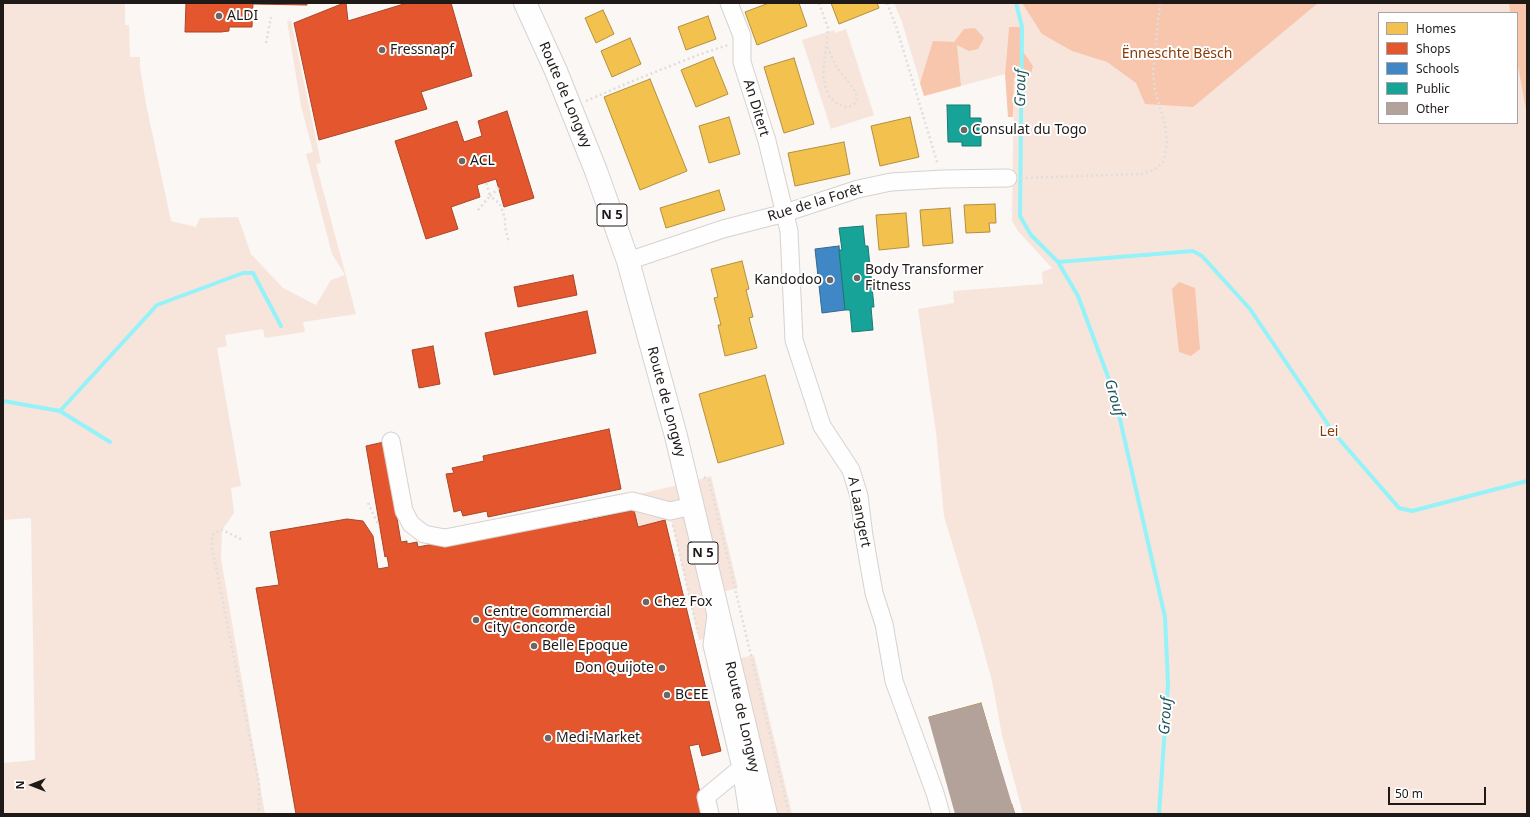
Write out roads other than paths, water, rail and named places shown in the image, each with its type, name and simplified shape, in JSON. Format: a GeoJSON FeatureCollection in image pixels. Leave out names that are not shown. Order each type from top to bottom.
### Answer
{"type":"FeatureCollection","features":[{"type":"Feature","properties":{"kind":"main road","name":"Route de Longwy"},"geometry":{"type":"LineString","coordinates":[[525,3],[571,108],[596,171],[628,261],[676,436],[766,814]]}},
{"type":"Feature","properties":{"kind":"street","name":"An Ditert"},"geometry":{"type":"LineString","coordinates":[[729,3],[742,36],[742,62],[767,141],[785,213]]}},
{"type":"Feature","properties":{"kind":"street","name":"Rue de la Forêt"},"geometry":{"type":"LineString","coordinates":[[628,261],[723,229],[785,213],[858,189],[891,182],[943,179],[1008,178]]}},
{"type":"Feature","properties":{"kind":"street","name":"A Laangert"},"geometry":{"type":"LineString","coordinates":[[785,213],[790,249],[792,325],[795,347],[822,426],[851,470],[859,496],[874,593],[884,624],[894,680],[935,793],[941,814]]}},
{"type":"Feature","properties":{"kind":"street"},"geometry":{"type":"LineString","coordinates":[[391,440],[404,511],[411,524],[424,534],[445,538],[632,501],[670,511],[692,506]]}},
{"type":"Feature","properties":{"kind":"street"},"geometry":{"type":"LineString","coordinates":[[717,609],[712,645],[741,768],[748,814]]}},
{"type":"Feature","properties":{"kind":"street"},"geometry":{"type":"LineString","coordinates":[[710,814],[706,797],[741,768]]}},
{"type":"Feature","properties":{"kind":"waterway","name":"Grouf"},"geometry":{"type":"LineString","coordinates":[[1016,3],[1022,27],[1020,216],[1031,235],[1058,262],[1078,296],[1114,393],[1165,617],[1168,684],[1159,814]]}},
{"type":"Feature","properties":{"kind":"waterway"},"geometry":{"type":"LineString","coordinates":[[1058,262],[1193,251],[1202,256],[1250,309],[1333,432],[1399,508],[1412,511],[1527,481]]}},
{"type":"Feature","properties":{"kind":"waterway"},"geometry":{"type":"LineString","coordinates":[[60,411],[157,305],[243,273],[253,273],[281,326]]}},
{"type":"Feature","properties":{"kind":"waterway"},"geometry":{"type":"LineString","coordinates":[[3,401],[60,411],[110,442]]}},
{"type":"Feature","properties":{"kind":"place","name":"ALDI"},"geometry":{"type":"Point","coordinates":[219,16]}},
{"type":"Feature","properties":{"kind":"place","name":"Fressnapf"},"geometry":{"type":"Point","coordinates":[382,50]}},
{"type":"Feature","properties":{"kind":"place","name":"Consulat du Togo"},"geometry":{"type":"Point","coordinates":[964,130]}},
{"type":"Feature","properties":{"kind":"place","name":"ACL"},"geometry":{"type":"Point","coordinates":[462,161]}},
{"type":"Feature","properties":{"kind":"place","name":"Body Transformer Fitness"},"geometry":{"type":"Point","coordinates":[857,278]}},
{"type":"Feature","properties":{"kind":"place","name":"Kandodoo"},"geometry":{"type":"Point","coordinates":[830,280]}},
{"type":"Feature","properties":{"kind":"place","name":"Chez Fox"},"geometry":{"type":"Point","coordinates":[646,602]}},
{"type":"Feature","properties":{"kind":"place","name":"Centre Commercial City Concorde"},"geometry":{"type":"Point","coordinates":[476,620]}},
{"type":"Feature","properties":{"kind":"place","name":"Belle Epoque"},"geometry":{"type":"Point","coordinates":[534,646]}},
{"type":"Feature","properties":{"kind":"place","name":"Don Quijote"},"geometry":{"type":"Point","coordinates":[662,668]}},
{"type":"Feature","properties":{"kind":"place","name":"BCEE"},"geometry":{"type":"Point","coordinates":[667,695]}},
{"type":"Feature","properties":{"kind":"place","name":"Medi-Market"},"geometry":{"type":"Point","coordinates":[548,738]}},
{"type":"Feature","properties":{"kind":"park label","name":"Ënneschte Bësch"},"geometry":{"type":"Point","coordinates":[1177,54]}},
{"type":"Feature","properties":{"kind":"park label","name":"Lei"},"geometry":{"type":"Point","coordinates":[1329,432]}}]}
